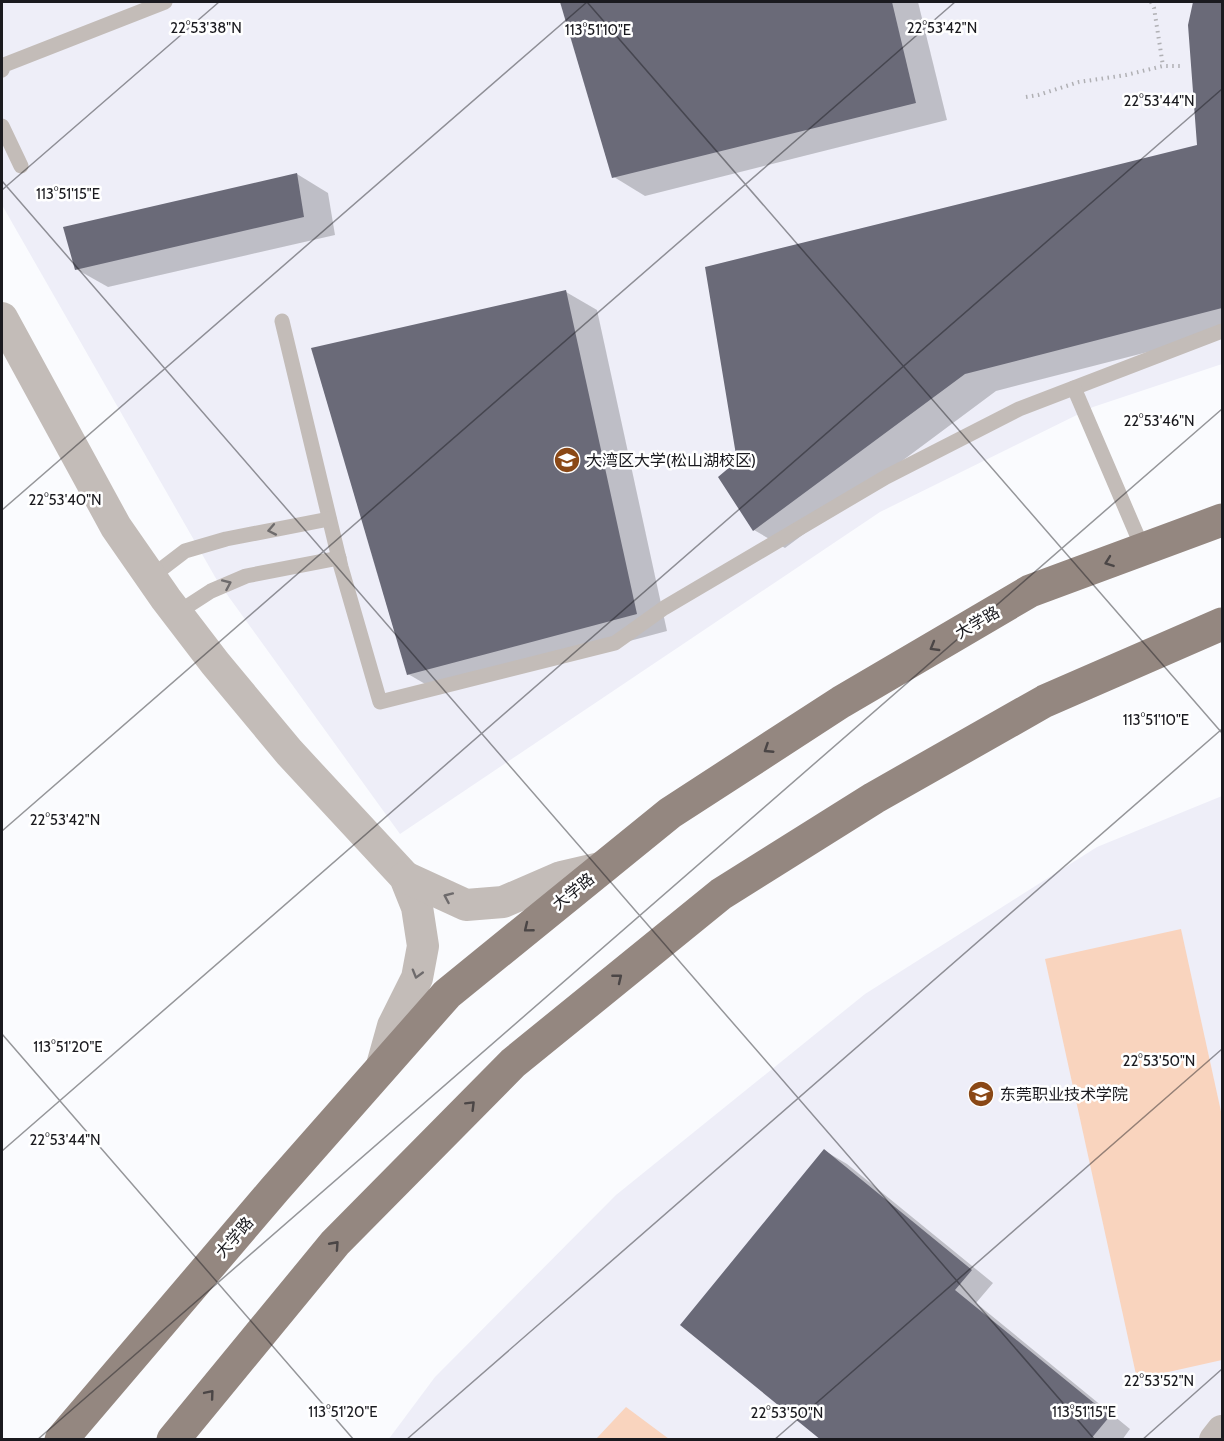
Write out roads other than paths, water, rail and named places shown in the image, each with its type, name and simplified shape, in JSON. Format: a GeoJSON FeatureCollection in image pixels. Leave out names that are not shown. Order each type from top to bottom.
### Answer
{"type":"FeatureCollection","features":[{"type":"Feature","properties":{"kind":"main road","name":"大学路"},"geometry":{"type":"LineString","coordinates":[[61,1440],[275,1189],[447,994],[670,813],[850,696],[1029,591],[1222,520]]}},
{"type":"Feature","properties":{"kind":"main road"},"geometry":{"type":"LineString","coordinates":[[173,1440],[335,1244],[513,1063],[721,894],[874,798],[1045,701],[1222,624]]}},
{"type":"Feature","properties":{"kind":"street"},"geometry":{"type":"LineString","coordinates":[[2,318],[116,527],[151,577],[215,663],[289,752],[405,877],[417,907],[423,946],[417,978],[393,1026],[381,1069]]}},
{"type":"Feature","properties":{"kind":"street"},"geometry":{"type":"LineString","coordinates":[[405,877],[466,904],[503,902],[561,877],[604,867]]}},
{"type":"Feature","properties":{"kind":"street"},"geometry":{"type":"LineString","coordinates":[[1215,1440],[1222,1431]]}},
{"type":"Feature","properties":{"kind":"lane"},"geometry":{"type":"LineString","coordinates":[[2,70],[4,65],[165,2]]}},
{"type":"Feature","properties":{"kind":"lane"},"geometry":{"type":"LineString","coordinates":[[2,126],[21,166]]}},
{"type":"Feature","properties":{"kind":"lane"},"geometry":{"type":"LineString","coordinates":[[282,321],[339,558],[380,702],[615,643],[664,608],[886,477],[1019,409],[1222,331]]}},
{"type":"Feature","properties":{"kind":"lane"},"geometry":{"type":"LineString","coordinates":[[1074,388],[1143,549]]}},
{"type":"Feature","properties":{"kind":"lane"},"geometry":{"type":"LineString","coordinates":[[151,577],[185,551],[226,539],[329,519]]}},
{"type":"Feature","properties":{"kind":"lane"},"geometry":{"type":"LineString","coordinates":[[177,613],[211,591],[246,576],[339,558]]}},
{"type":"Feature","properties":{"kind":"place","name":"大湾区大学(松山湖校区)"},"geometry":{"type":"Point","coordinates":[567,460]}},
{"type":"Feature","properties":{"kind":"place","name":"东莞职业技术学院"},"geometry":{"type":"Point","coordinates":[981,1094]}}]}
